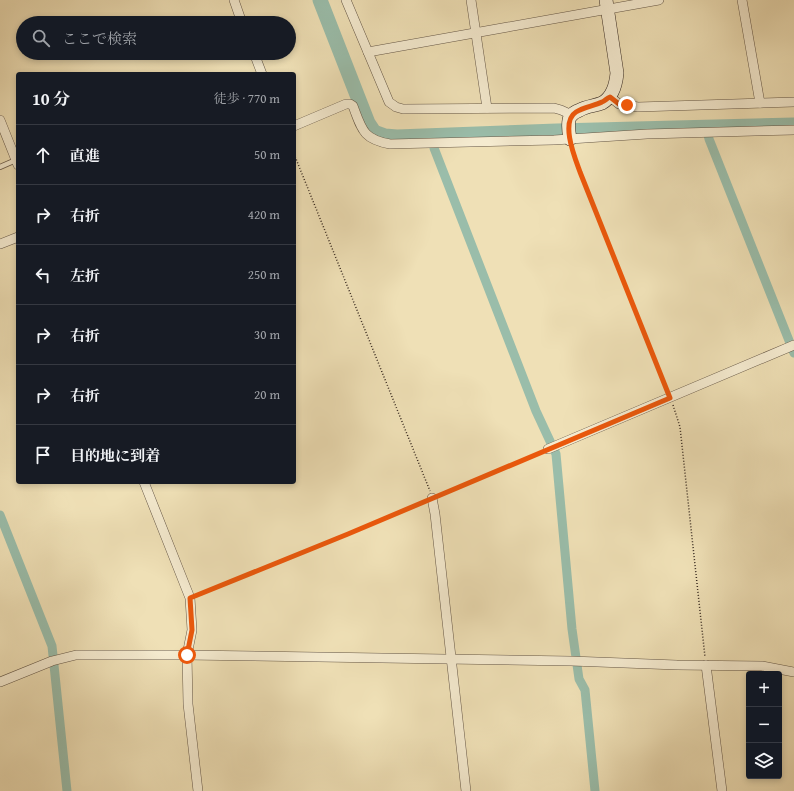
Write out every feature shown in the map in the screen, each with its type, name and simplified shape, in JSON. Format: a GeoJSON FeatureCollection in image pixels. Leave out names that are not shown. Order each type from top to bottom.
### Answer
{"type":"FeatureCollection","features":[{"type":"Feature","properties":{"kind":"street"},"geometry":{"type":"LineString","coordinates":[[234,0],[240,16]]}},
{"type":"Feature","properties":{"kind":"street"},"geometry":{"type":"LineString","coordinates":[[346,0],[389,102],[396,107],[403,109],[554,108],[561,110],[570,129],[577,138],[647,134],[794,130]]}},
{"type":"Feature","properties":{"kind":"street"},"geometry":{"type":"LineString","coordinates":[[471,0],[487,108]]}},
{"type":"Feature","properties":{"kind":"street"},"geometry":{"type":"LineString","coordinates":[[368,52],[476,32],[607,4],[659,0]]}},
{"type":"Feature","properties":{"kind":"street"},"geometry":{"type":"LineString","coordinates":[[742,0],[760,103]]}},
{"type":"Feature","properties":{"kind":"street"},"geometry":{"type":"LineString","coordinates":[[296,125],[346,104],[350,104],[353,106],[365,134],[379,142],[390,144],[570,129],[587,106],[602,102],[610,97],[616,84],[617,73],[607,4]]}},
{"type":"Feature","properties":{"kind":"street"},"geometry":{"type":"LineString","coordinates":[[257,60],[261,72]]}},
{"type":"Feature","properties":{"kind":"street"},"geometry":{"type":"LineString","coordinates":[[610,97],[619,104],[638,107],[794,102]]}},
{"type":"Feature","properties":{"kind":"street"},"geometry":{"type":"LineString","coordinates":[[0,120],[16,160]]}},
{"type":"Feature","properties":{"kind":"street"},"geometry":{"type":"LineString","coordinates":[[0,244],[16,238]]}},
{"type":"Feature","properties":{"kind":"street"},"geometry":{"type":"LineString","coordinates":[[548,449],[790,346]]}},
{"type":"Feature","properties":{"kind":"street"},"geometry":{"type":"LineString","coordinates":[[145,484],[190,598],[192,630],[187,655],[188,704],[198,791]]}},
{"type":"Feature","properties":{"kind":"street"},"geometry":{"type":"LineString","coordinates":[[432,498],[436,514],[466,791]]}},
{"type":"Feature","properties":{"kind":"street"},"geometry":{"type":"LineString","coordinates":[[0,682],[56,660],[76,655],[187,655],[571,661],[762,666],[794,672]]}},
{"type":"Feature","properties":{"kind":"street"},"geometry":{"type":"LineString","coordinates":[[706,665],[722,791]]}},
{"type":"Feature","properties":{"kind":"lane"},"geometry":{"type":"LineString","coordinates":[[0,167],[16,163]]}},
{"type":"Feature","properties":{"kind":"path"},"geometry":{"type":"LineString","coordinates":[[570,129],[580,172],[670,398],[680,427],[706,665]]}},
{"type":"Feature","properties":{"kind":"path"},"geometry":{"type":"LineString","coordinates":[[296,159],[432,498]]}},
{"type":"Feature","properties":{"kind":"path"},"geometry":{"type":"LineString","coordinates":[[190,598],[548,449]]}},
{"type":"Feature","properties":{"kind":"waterway"},"geometry":{"type":"LineString","coordinates":[[320,0],[368,123],[374,132],[385,136],[397,137],[794,125]]}},
{"type":"Feature","properties":{"kind":"waterway"},"geometry":{"type":"LineString","coordinates":[[706,127],[709,139],[794,353]]}},
{"type":"Feature","properties":{"kind":"waterway"},"geometry":{"type":"LineString","coordinates":[[434,148],[536,411],[556,454],[572,629],[579,679],[585,690],[595,791]]}},
{"type":"Feature","properties":{"kind":"waterway"},"geometry":{"type":"LineString","coordinates":[[0,515],[52,646],[67,791]]}},
{"type":"Feature","properties":{"kind":"route"},"geometry":{"type":"LineString","coordinates":[[187,655],[192,630],[190,598],[348,534],[670,398],[580,172],[569,135],[570,117],[587,106],[602,102],[610,97],[619,104],[627,105]]}}]}
